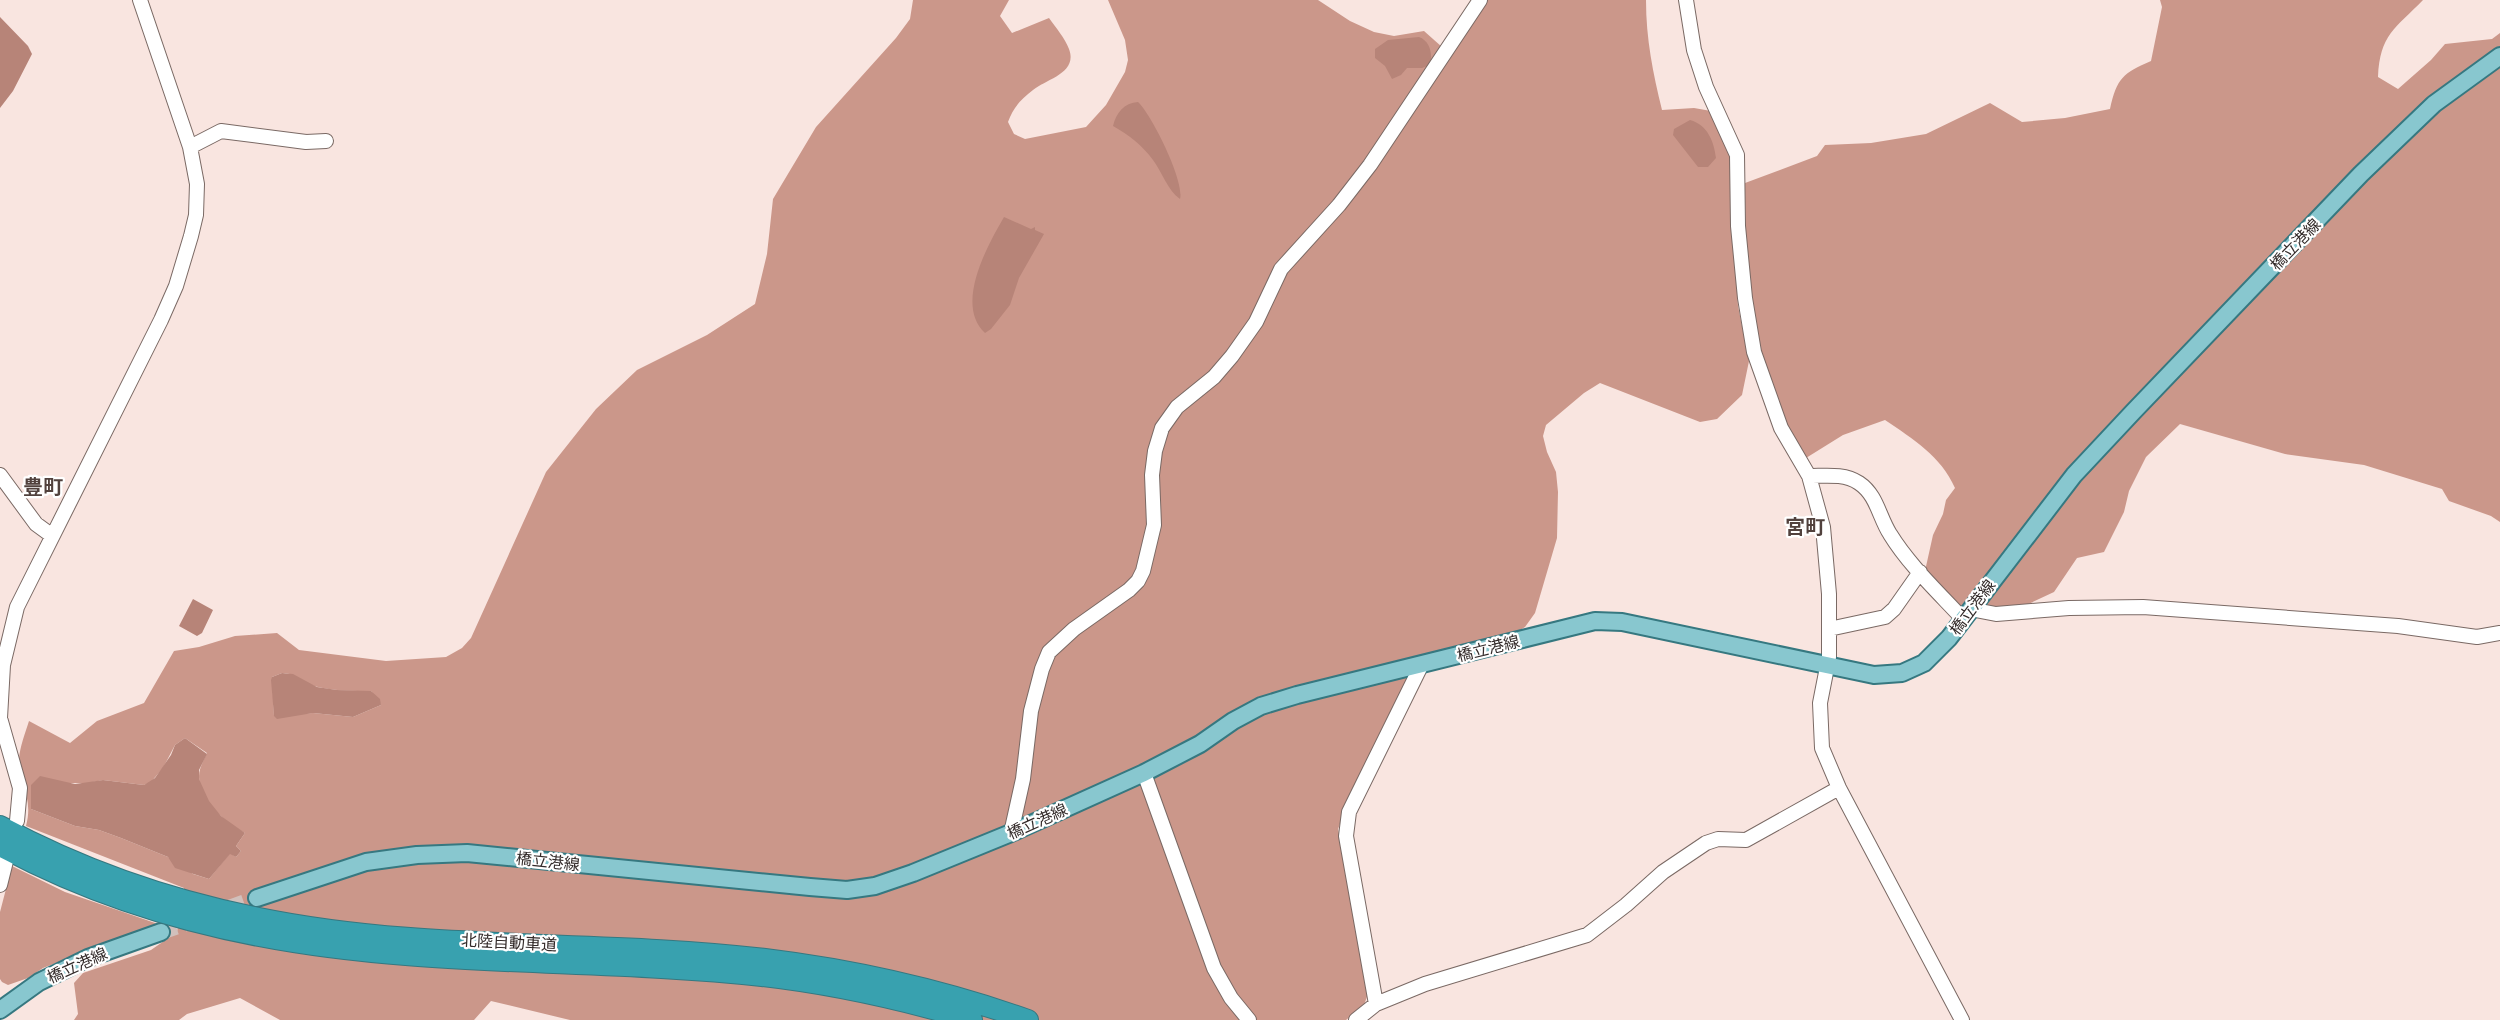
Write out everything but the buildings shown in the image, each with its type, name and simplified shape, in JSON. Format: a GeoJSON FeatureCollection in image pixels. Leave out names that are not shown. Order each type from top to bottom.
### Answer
{"type":"FeatureCollection","features":[{"type":"Feature","properties":{"kind":"highway","name":"北陸自動車道"},"geometry":{"type":"LineString","coordinates":[[8,824],[69,860],[117,879],[165,895],[261,919],[383,935],[639,948],[775,960],[885,978],[1028,1020]]}},
{"type":"Feature","properties":{"kind":"highway","name":"北陸自動車道"},"geometry":{"type":"LineString","coordinates":[[3,854],[123,899],[189,920],[260,936],[378,952],[640,966],[765,976],[887,997],[972,1020]]}},
{"type":"Feature","properties":{"kind":"main road","name":"橋立港線"},"geometry":{"type":"LineString","coordinates":[[257,898],[366,862],[417,855],[467,853],[847,890],[875,886],[1011,833],[1144,773],[1200,744],[1233,721],[1261,706],[1595,621],[1622,622],[1874,675],[1902,673],[1924,663],[1949,638],[2074,475],[2361,174],[2434,104],[2500,56]]}},
{"type":"Feature","properties":{"kind":"main road","name":"橋立港線"},"geometry":{"type":"LineString","coordinates":[[0,1010],[39,982],[88,958],[161,932]]}},
{"type":"Feature","properties":{"kind":"street"},"geometry":{"type":"LineString","coordinates":[[8,824],[20,788],[0,718],[3,665],[17,608],[51,535],[130,383],[176,286],[191,236],[197,199],[197,184],[190,147],[140,0]]}},
{"type":"Feature","properties":{"kind":"street"},"geometry":{"type":"LineString","coordinates":[[1011,833],[1023,779],[1031,711],[1049,652],[1074,629],[1130,590],[1143,571],[1154,525],[1152,475],[1155,451],[1162,428],[1177,407],[1214,377],[1232,356],[1256,322],[1281,269],[1301,244],[1340,205],[1370,165],[1480,0]]}},
{"type":"Feature","properties":{"kind":"street"},"geometry":{"type":"LineString","coordinates":[[1686,0],[1694,50],[1706,87],[1737,155],[1738,226],[1745,298],[1754,352],[1781,428],[1809,476],[1816,495],[1826,545],[1829,629],[1827,665],[1820,703],[1822,748],[1839,788],[1962,1020]]}},
{"type":"Feature","properties":{"kind":"street"},"geometry":{"type":"LineString","coordinates":[[190,147],[221,131],[306,142],[326,141]]}},
{"type":"Feature","properties":{"kind":"street"},"geometry":{"type":"LineString","coordinates":[[0,475],[36,524],[51,535]]}},
{"type":"Feature","properties":{"kind":"street"},"geometry":{"type":"LineString","coordinates":[[1809,476],[1840,477],[1859,483],[1875,501],[1890,535],[1920,572],[1966,614],[2069,608],[2143,607],[2398,626],[2477,637],[2500,633]]}},
{"type":"Feature","properties":{"kind":"street"},"geometry":{"type":"LineString","coordinates":[[1829,629],[1885,617],[1894,609],[1920,572]]}},
{"type":"Feature","properties":{"kind":"street"},"geometry":{"type":"LineString","coordinates":[[1376,1004],[1346,836],[1349,812],[1422,664]]}},
{"type":"Feature","properties":{"kind":"street"},"geometry":{"type":"LineString","coordinates":[[1144,773],[1214,968],[1231,998],[1249,1020]]}},
{"type":"Feature","properties":{"kind":"street"},"geometry":{"type":"LineString","coordinates":[[1356,1020],[1376,1004],[1425,984],[1587,935],[1663,872],[1706,843],[1718,839],[1746,840],[1839,788]]}},
{"type":"Feature","properties":{"kind":"street"},"geometry":{"type":"LineString","coordinates":[[0,885],[3,854]]}},
{"type":"Feature","properties":{"kind":"shaded area"},"geometry":{"type":"Polygon","coordinates":[[[913,0],[1009,0],[1000,16],[1012,33],[1049,18],[1065,41],[1071,57],[1065,70],[1029,93],[1012,112],[1008,122],[1014,134],[1025,139],[1086,127],[1106,105],[1125,72],[1128,60],[1125,40],[1108,0],[1318,0],[1350,21],[1374,32],[1394,36],[1424,31],[1442,47],[1469,26],[1487,0],[1646,0],[1651,56],[1662,110],[1694,108],[1711,111],[1726,140],[1733,166],[1732,225],[1738,306],[1749,361],[1742,395],[1717,419],[1700,422],[1600,383],[1584,393],[1546,425],[1543,436],[1556,472],[1558,492],[1557,538],[1535,613],[1525,627],[1512,635],[1436,654],[1360,773],[1338,829],[1368,994],[1364,1005],[1346,1020],[570,1020],[491,1001],[474,1020],[280,1020],[240,998],[187,1014],[179,1020],[74,1020],[78,1014],[74,983],[83,973],[151,950],[177,932],[184,888],[26,826],[28,806],[19,759],[29,721],[70,743],[97,721],[144,703],[174,651],[199,647],[235,636],[277,633],[299,650],[386,661],[446,657],[462,648],[471,638],[546,472],[596,409],[637,370],[707,335],[755,304],[767,254],[773,199],[816,127],[896,38],[910,19],[913,0]],[[282,673],[272,677],[274,716],[313,713],[353,717],[381,705],[371,691],[313,686],[292,675],[282,673]],[[185,738],[175,745],[163,768],[151,782],[144,785],[103,780],[69,783],[31,809],[75,826],[99,830],[121,838],[168,857],[193,874],[209,879],[230,853],[236,857],[241,851],[236,846],[245,833],[222,817],[208,802],[203,794],[199,776],[207,753],[185,738]]]}},
{"type":"Feature","properties":{"kind":"shaded area"},"geometry":{"type":"Polygon","coordinates":[[[2160,0],[2423,0],[2391,33],[2382,51],[2378,77],[2398,89],[2431,60],[2445,44],[2492,39],[2500,33],[2500,522],[2491,516],[2449,501],[2442,489],[2364,465],[2285,454],[2180,424],[2146,457],[2129,491],[2124,512],[2104,552],[2077,558],[2054,592],[2022,607],[1959,609],[1925,571],[1933,535],[1943,514],[1946,500],[1955,488],[1934,457],[1916,441],[1885,420],[1843,435],[1806,458],[1788,427],[1763,361],[1755,326],[1747,254],[1745,183],[1817,156],[1825,145],[1871,143],[1926,134],[1990,103],[2022,122],[2065,118],[2110,109],[2115,90],[2123,78],[2134,69],[2151,61],[2162,7],[2160,0]]]}},
{"type":"Feature","properties":{"kind":"shaded area"},"geometry":{"type":"Polygon","coordinates":[[[0,17],[28,46],[32,54],[13,91],[0,108],[0,17]]]}},
{"type":"Feature","properties":{"kind":"shaded area"},"geometry":{"type":"Polygon","coordinates":[[[1419,37],[1430,48],[1430,65],[1422,68],[1407,68],[1401,75],[1392,79],[1385,66],[1375,58],[1375,49],[1388,40],[1419,37]]]}},
{"type":"Feature","properties":{"kind":"shaded area"},"geometry":{"type":"Polygon","coordinates":[[[1138,102],[1151,120],[1173,164],[1178,178],[1180,199],[1144,150],[1113,126],[1121,110],[1129,104],[1138,102]]]}},
{"type":"Feature","properties":{"kind":"shaded area"},"geometry":{"type":"Polygon","coordinates":[[[1690,120],[1706,130],[1712,140],[1716,158],[1708,167],[1698,167],[1673,135],[1674,129],[1690,120]]]}},
{"type":"Feature","properties":{"kind":"shaded area"},"geometry":{"type":"Polygon","coordinates":[[[1004,217],[1031,229],[1035,227],[1035,230],[1044,234],[1019,278],[1010,305],[991,329],[985,333],[976,321],[973,291],[983,258],[1004,217]]]}},
{"type":"Feature","properties":{"kind":"shaded area"},"geometry":{"type":"Polygon","coordinates":[[[193,599],[213,610],[202,633],[197,636],[179,626],[193,599]]]}},
{"type":"Feature","properties":{"kind":"shaded area"},"geometry":{"type":"Polygon","coordinates":[[[282,673],[293,674],[317,687],[371,691],[380,699],[381,705],[353,717],[313,713],[277,719],[274,716],[271,680],[272,677],[282,673]]]}},
{"type":"Feature","properties":{"kind":"shaded area"},"geometry":{"type":"Polygon","coordinates":[[[185,738],[207,754],[199,770],[199,779],[209,801],[221,816],[245,833],[236,846],[241,851],[236,857],[230,854],[209,879],[175,868],[168,857],[121,838],[99,830],[75,826],[31,809],[31,785],[40,776],[75,784],[103,780],[144,785],[155,778],[175,745],[185,738]]]}},
{"type":"Feature","properties":{"kind":"shaded area"},"geometry":{"type":"Polygon","coordinates":[[[12,866],[65,892],[158,924],[43,968],[28,978],[8,985],[0,979],[0,912],[12,866]]]}},
{"type":"Feature","properties":{"kind":"tunnel"},"geometry":{"type":"LineString","coordinates":[[161,932],[257,898]]}},
{"type":"Feature","properties":{"kind":"district","name":"豊町"},"geometry":{"type":"Point","coordinates":[43,487]}},
{"type":"Feature","properties":{"kind":"district","name":"宮町"},"geometry":{"type":"Point","coordinates":[1805,527]}}]}
